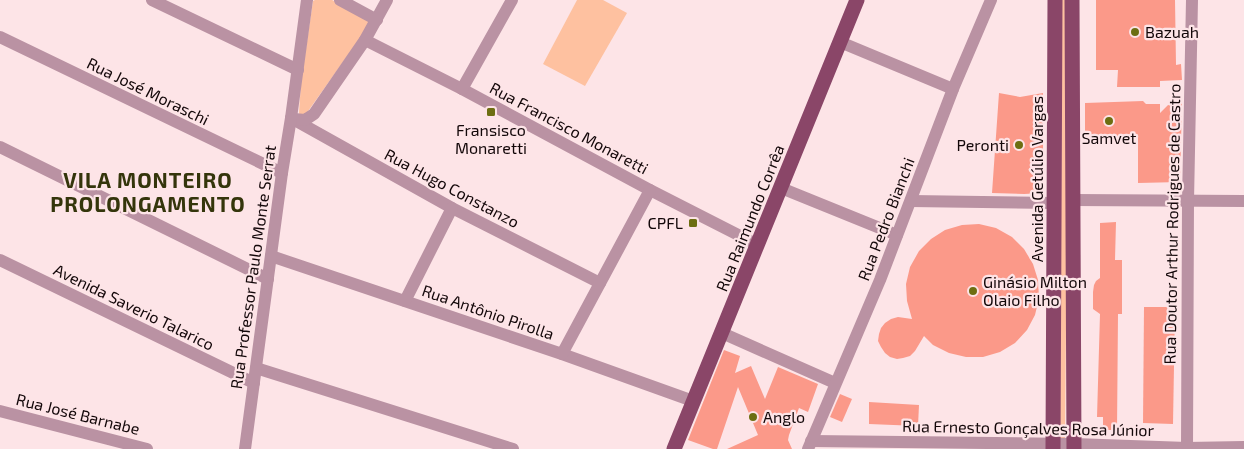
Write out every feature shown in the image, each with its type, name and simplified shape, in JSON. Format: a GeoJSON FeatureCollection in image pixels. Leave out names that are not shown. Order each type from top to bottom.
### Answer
{"type":"FeatureCollection","features":[{"type":"Feature","properties":{"kind":"main road","name":"Rua Raimundo Corrêa"},"geometry":{"type":"LineString","coordinates":[[674,449],[857,0]]}},
{"type":"Feature","properties":{"kind":"main road","name":"Avenida Getúlio Vargas"},"geometry":{"type":"LineString","coordinates":[[1053,447],[1055,0]]}},
{"type":"Feature","properties":{"kind":"main road"},"geometry":{"type":"LineString","coordinates":[[1072,0],[1074,447]]}},
{"type":"Feature","properties":{"kind":"street"},"geometry":{"type":"LineString","coordinates":[[152,0],[298,70]]}},
{"type":"Feature","properties":{"kind":"street"},"geometry":{"type":"LineString","coordinates":[[307,0],[291,118],[305,120],[312,117],[365,40],[388,0]]}},
{"type":"Feature","properties":{"kind":"street"},"geometry":{"type":"LineString","coordinates":[[340,0],[377,20]]}},
{"type":"Feature","properties":{"kind":"street"},"geometry":{"type":"LineString","coordinates":[[462,89],[512,0]]}},
{"type":"Feature","properties":{"kind":"street","name":"Rua Pedro Bianchi"},"geometry":{"type":"LineString","coordinates":[[809,445],[880,280],[953,89],[991,0]]}},
{"type":"Feature","properties":{"kind":"street","name":"Rua Doutor Arthur Rodrigues de Castro"},"geometry":{"type":"LineString","coordinates":[[1187,449],[1188,201],[1192,0]]}},
{"type":"Feature","properties":{"kind":"street","name":"Rua José Moraschi"},"geometry":{"type":"LineString","coordinates":[[0,38],[282,173]]}},
{"type":"Feature","properties":{"kind":"street","name":"Rua Francisco Monaretti"},"geometry":{"type":"LineString","coordinates":[[365,40],[758,245]]}},
{"type":"Feature","properties":{"kind":"street"},"geometry":{"type":"LineString","coordinates":[[840,42],[953,89]]}},
{"type":"Feature","properties":{"kind":"street","name":"Rua Professor Paulo Monte Serrat"},"geometry":{"type":"LineString","coordinates":[[245,449],[291,118]]}},
{"type":"Feature","properties":{"kind":"street","name":"Rua Hugo Constanzo"},"geometry":{"type":"LineString","coordinates":[[291,118],[452,208],[600,283]]}},
{"type":"Feature","properties":{"kind":"street"},"geometry":{"type":"LineString","coordinates":[[0,147],[268,279]]}},
{"type":"Feature","properties":{"kind":"street"},"geometry":{"type":"LineString","coordinates":[[781,188],[897,235]]}},
{"type":"Feature","properties":{"kind":"street"},"geometry":{"type":"LineString","coordinates":[[562,354],[650,190]]}},
{"type":"Feature","properties":{"kind":"street"},"geometry":{"type":"LineString","coordinates":[[1073,200],[1244,201]]}},
{"type":"Feature","properties":{"kind":"street"},"geometry":{"type":"LineString","coordinates":[[911,201],[1054,203]]}},
{"type":"Feature","properties":{"kind":"street"},"geometry":{"type":"LineString","coordinates":[[405,301],[452,208]]}},
{"type":"Feature","properties":{"kind":"street","name":"Rua Antônio Pirolla"},"geometry":{"type":"LineString","coordinates":[[271,256],[562,354],[693,401]]}},
{"type":"Feature","properties":{"kind":"street","name":"Avenida Saverio Talarico"},"geometry":{"type":"LineString","coordinates":[[0,260],[254,383]]}},
{"type":"Feature","properties":{"kind":"street"},"geometry":{"type":"LineString","coordinates":[[722,333],[835,382]]}},
{"type":"Feature","properties":{"kind":"street"},"geometry":{"type":"LineString","coordinates":[[256,368],[513,449]]}},
{"type":"Feature","properties":{"kind":"street","name":"Rua José Barnabe"},"geometry":{"type":"LineString","coordinates":[[0,412],[147,449]]}},
{"type":"Feature","properties":{"kind":"street","name":"Rua Ernesto Gonçalves Rosa Júnior"},"geometry":{"type":"LineString","coordinates":[[809,445],[1187,449],[1244,447]]}},
{"type":"Feature","properties":{"kind":"shaded area"},"geometry":{"type":"Polygon","coordinates":[[[332,0],[365,17],[368,20],[368,26],[306,114],[300,115],[301,82],[313,1],[332,0]]]}},
{"type":"Feature","properties":{"kind":"shaded area"},"geometry":{"type":"Polygon","coordinates":[[[577,0],[603,0],[627,13],[585,86],[543,64],[577,0]]]}},
{"type":"Feature","properties":{"kind":"shaded area"},"geometry":{"type":"Polygon","coordinates":[[[1062,0],[1069,0],[1065,438],[1062,440],[1060,439],[1062,0]]]}},
{"type":"Feature","properties":{"kind":"building","name":"Bazuah"},"geometry":{"type":"Polygon","coordinates":[[[1096,0],[1175,0],[1176,65],[1181,64],[1182,80],[1160,81],[1160,87],[1117,87],[1118,70],[1096,70],[1096,0]]]}},
{"type":"Feature","properties":{"kind":"building","name":"Peronti"},"geometry":{"type":"Polygon","coordinates":[[[999,93],[1020,97],[1043,93],[1043,193],[992,193],[999,93]]]}},
{"type":"Feature","properties":{"kind":"building"},"geometry":{"type":"Polygon","coordinates":[[[1143,101],[1146,104],[1160,104],[1160,113],[1172,101],[1182,101],[1180,182],[1138,183],[1138,138],[1085,139],[1085,103],[1143,101]]]}},
{"type":"Feature","properties":{"kind":"building"},"geometry":{"type":"Polygon","coordinates":[[[1116,222],[1115,260],[1122,260],[1122,314],[1118,314],[1117,430],[1103,430],[1103,417],[1097,417],[1100,314],[1093,309],[1093,292],[1096,281],[1100,278],[1100,223],[1116,222]]]}},
{"type":"Feature","properties":{"kind":"building","name":"Ginásio Milton Olaio Filho"},"geometry":{"type":"Polygon","coordinates":[[[979,224],[996,228],[1012,237],[1024,249],[1033,264],[1038,280],[1039,298],[1035,315],[1027,330],[1015,343],[1000,352],[983,357],[966,357],[949,353],[933,345],[924,336],[910,356],[897,359],[890,357],[885,353],[878,341],[879,334],[885,323],[891,319],[898,317],[912,319],[907,301],[906,284],[910,267],[919,251],[931,239],[945,230],[962,225],[979,224]]]}},
{"type":"Feature","properties":{"kind":"building"},"geometry":{"type":"Polygon","coordinates":[[[1144,307],[1175,307],[1173,424],[1143,423],[1144,307]]]}},
{"type":"Feature","properties":{"kind":"building","name":"Anglo"},"geometry":{"type":"Polygon","coordinates":[[[724,350],[740,356],[735,373],[751,366],[765,399],[778,367],[818,384],[808,412],[799,408],[788,440],[792,449],[727,449],[758,435],[738,387],[717,449],[688,440],[724,350]]]}},
{"type":"Feature","properties":{"kind":"building"},"geometry":{"type":"Polygon","coordinates":[[[840,394],[852,399],[842,422],[830,417],[840,394]]]}},
{"type":"Feature","properties":{"kind":"building"},"geometry":{"type":"Polygon","coordinates":[[[869,402],[919,405],[918,426],[869,424],[869,402]]]}},
{"type":"Feature","properties":{"kind":"place","name":"Bazuah"},"geometry":{"type":"Point","coordinates":[1135,32]}},
{"type":"Feature","properties":{"kind":"place","name":"Fransisco Monaretti"},"geometry":{"type":"Point","coordinates":[491,112]}},
{"type":"Feature","properties":{"kind":"place","name":"Samvet"},"geometry":{"type":"Point","coordinates":[1109,121]}},
{"type":"Feature","properties":{"kind":"place","name":"Peronti"},"geometry":{"type":"Point","coordinates":[1019,145]}},
{"type":"Feature","properties":{"kind":"place","name":"CPFL"},"geometry":{"type":"Point","coordinates":[693,223]}},
{"type":"Feature","properties":{"kind":"place","name":"Ginásio Milton Olaio Filho"},"geometry":{"type":"Point","coordinates":[973,291]}},
{"type":"Feature","properties":{"kind":"place","name":"Anglo"},"geometry":{"type":"Point","coordinates":[753,417]}},
{"type":"Feature","properties":{"kind":"district","name":"VILA MONTEIRO PROLONGAMENTO"},"geometry":{"type":"Point","coordinates":[148,193]}}]}
